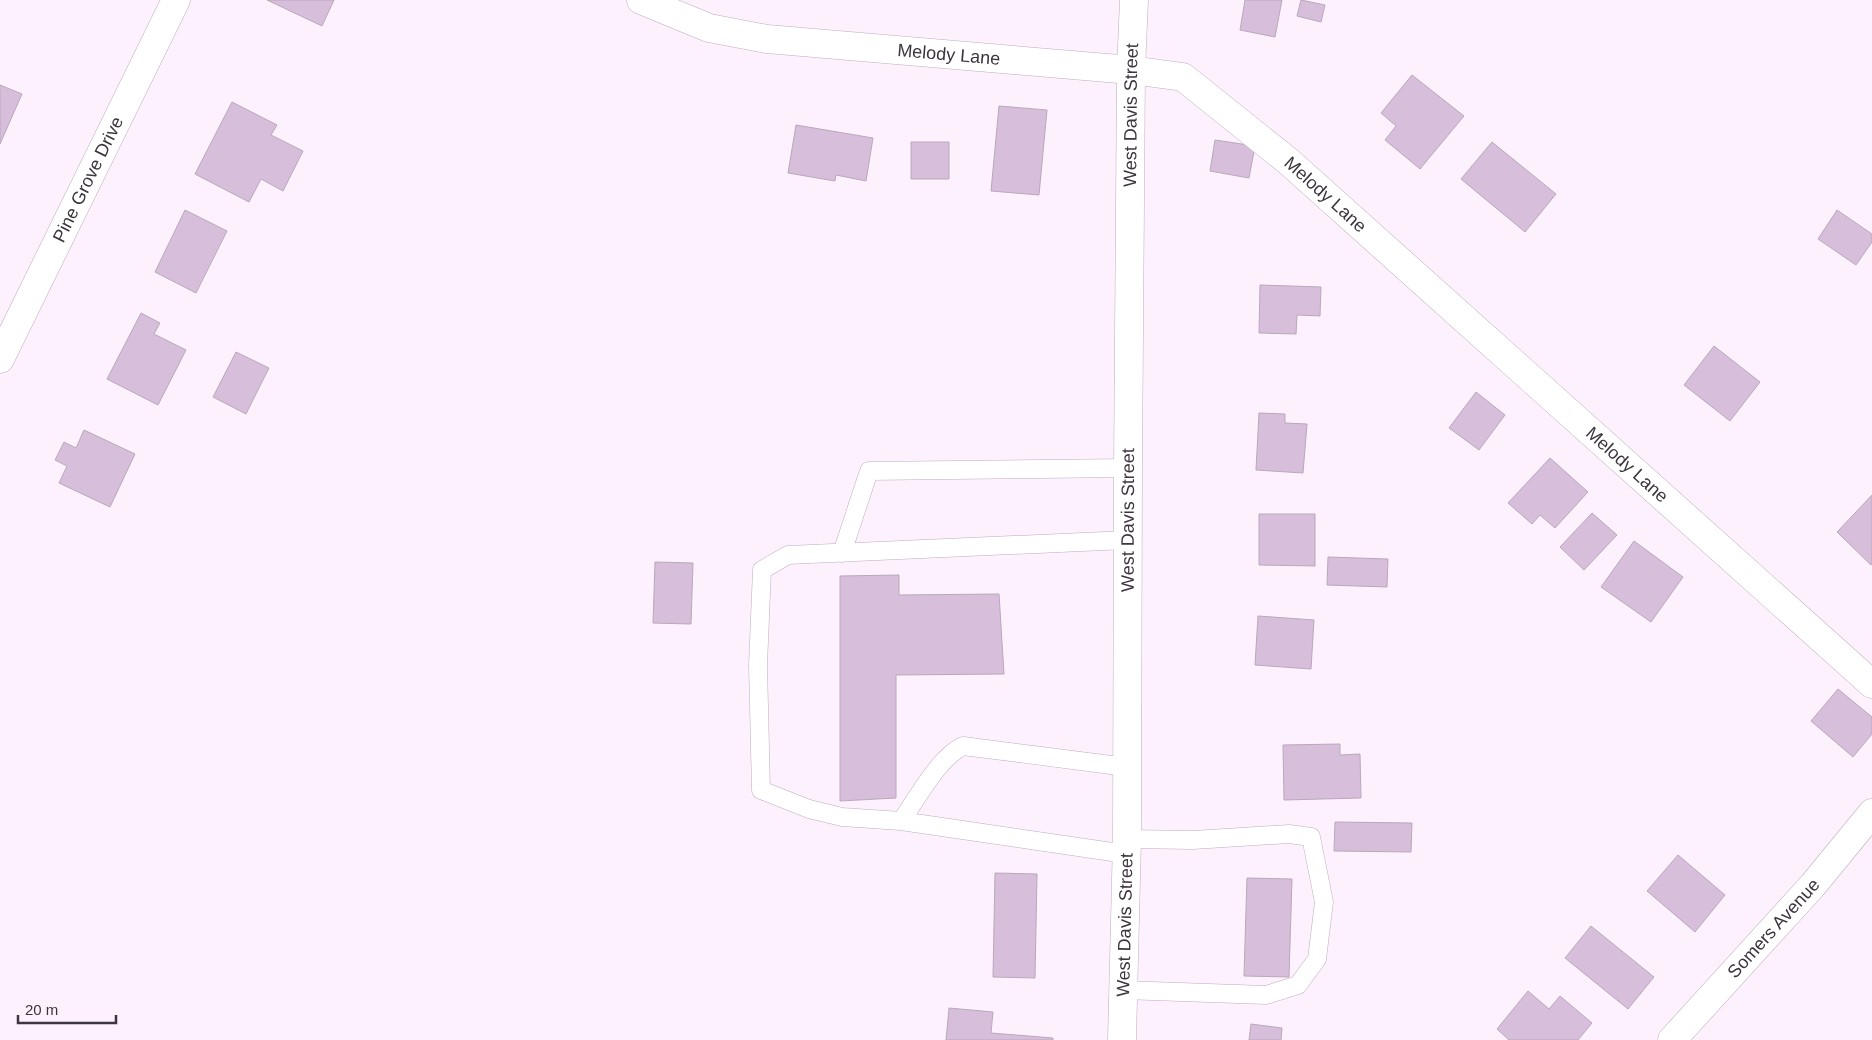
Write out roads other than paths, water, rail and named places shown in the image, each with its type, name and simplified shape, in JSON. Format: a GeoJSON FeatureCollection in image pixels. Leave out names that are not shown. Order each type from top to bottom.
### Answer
{"type":"FeatureCollection","features":[{"type":"Feature","properties":{"kind":"street","name":"Pine Grove Drive"},"geometry":{"type":"LineString","coordinates":[[0,359],[176,0]]}},
{"type":"Feature","properties":{"kind":"street","name":"Melody Lane"},"geometry":{"type":"LineString","coordinates":[[641,0],[709,28],[767,40],[1131,70],[1183,77],[1288,161],[1872,684]]}},
{"type":"Feature","properties":{"kind":"street","name":"West Davis Street"},"geometry":{"type":"LineString","coordinates":[[1122,1040],[1127,846],[1127,540],[1131,70],[1134,0]]}},
{"type":"Feature","properties":{"kind":"street","name":"Somers Avenue"},"geometry":{"type":"LineString","coordinates":[[1672,1040],[1813,885],[1872,813]]}},
{"type":"Feature","properties":{"kind":"lane"},"geometry":{"type":"LineString","coordinates":[[842,553],[869,471],[1128,468]]}},
{"type":"Feature","properties":{"kind":"lane"},"geometry":{"type":"LineString","coordinates":[[1123,990],[1266,995],[1298,985],[1317,959],[1324,902],[1311,837],[1289,834],[1127,846],[901,821],[842,817],[809,809],[761,790],[758,665],[762,570],[788,555],[1127,540]]}},
{"type":"Feature","properties":{"kind":"lane"},"geometry":{"type":"LineString","coordinates":[[901,821],[942,765],[955,750],[963,746],[1127,767]]}}]}
